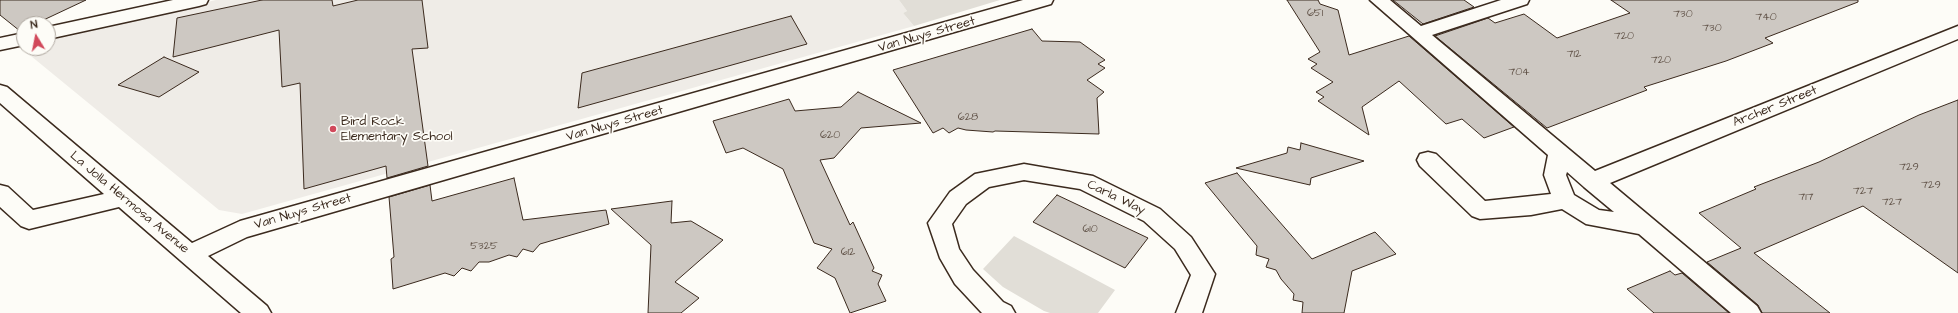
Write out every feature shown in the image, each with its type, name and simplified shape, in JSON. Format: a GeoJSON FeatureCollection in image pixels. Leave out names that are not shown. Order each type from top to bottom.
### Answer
{"type":"FeatureCollection","features":[{"type":"Feature","properties":{"kind":"street"},"geometry":{"type":"LineString","coordinates":[[56,32],[199,0]]}},
{"type":"Feature","properties":{"kind":"street","name":"Van Nuys Street"},"geometry":{"type":"LineString","coordinates":[[189,255],[240,230],[1044,0]]}},
{"type":"Feature","properties":{"kind":"street"},"geometry":{"type":"LineString","coordinates":[[1379,0],[1748,313]]}},
{"type":"Feature","properties":{"kind":"street"},"geometry":{"type":"LineString","coordinates":[[1418,33],[1520,0]]}},
{"type":"Feature","properties":{"kind":"street","name":"Archer Street"},"geometry":{"type":"LineString","coordinates":[[1592,181],[1958,32]]}},
{"type":"Feature","properties":{"kind":"street"},"geometry":{"type":"LineString","coordinates":[[0,44],[16,41]]}},
{"type":"Feature","properties":{"kind":"street","name":"La Jolla Hermosa Avenue"},"geometry":{"type":"LineString","coordinates":[[0,92],[258,313]]}},
{"type":"Feature","properties":{"kind":"street"},"geometry":{"type":"LineString","coordinates":[[1558,153],[1555,175],[1565,200],[1594,218],[1645,226]]}},
{"type":"Feature","properties":{"kind":"street"},"geometry":{"type":"LineString","coordinates":[[1428,160],[1480,210],[1531,206],[1565,200]]}},
{"type":"Feature","properties":{"kind":"street","name":"Carla Way"},"geometry":{"type":"LineString","coordinates":[[996,312],[964,277],[948,251],[940,223],[958,198],[983,180],[1024,172],[1085,182],[1152,215],[1183,243],[1203,274],[1188,313]]}},
{"type":"Feature","properties":{"kind":"street"},"geometry":{"type":"LineString","coordinates":[[0,193],[29,220],[123,198]]}},
{"type":"Feature","properties":{"kind":"shaded area","name":"Bird Rock Elementary School"},"geometry":{"type":"Polygon","coordinates":[[[216,0],[899,0],[907,11],[903,13],[914,26],[242,214],[219,210],[31,56],[56,56],[56,36],[216,0]]]}},
{"type":"Feature","properties":{"kind":"shaded area"},"geometry":{"type":"Polygon","coordinates":[[[899,0],[1000,0],[914,26],[903,13],[907,11],[899,0]]]}},
{"type":"Feature","properties":{"kind":"shaded area"},"geometry":{"type":"Polygon","coordinates":[[[1014,236],[1115,290],[1098,313],[1050,313],[1044,311],[1003,287],[983,269],[1014,236]]]}},
{"type":"Feature","properties":{"kind":"building"},"geometry":{"type":"Polygon","coordinates":[[[0,0],[86,0],[52,16],[16,16],[16,28],[0,15],[0,0]]]}},
{"type":"Feature","properties":{"kind":"building"},"geometry":{"type":"Polygon","coordinates":[[[262,0],[332,0],[333,6],[358,0],[422,0],[428,48],[412,49],[428,166],[387,178],[386,166],[304,189],[300,83],[282,87],[279,30],[173,57],[177,18],[262,0]]]}},
{"type":"Feature","properties":{"kind":"building"},"geometry":{"type":"Polygon","coordinates":[[[1287,0],[1318,0],[1320,4],[1338,10],[1349,55],[1409,36],[1514,127],[1484,138],[1462,119],[1446,124],[1399,81],[1362,107],[1369,135],[1318,101],[1324,97],[1316,92],[1333,82],[1311,68],[1317,64],[1308,59],[1320,52],[1287,0]]]}},
{"type":"Feature","properties":{"kind":"building"},"geometry":{"type":"Polygon","coordinates":[[[1393,0],[1464,0],[1474,7],[1423,24],[1393,0]]]}},
{"type":"Feature","properties":{"kind":"building"},"geometry":{"type":"Polygon","coordinates":[[[1611,0],[1858,0],[1858,2],[1765,38],[1773,43],[1726,61],[1644,87],[1647,90],[1547,128],[1435,36],[1488,18],[1495,23],[1524,14],[1557,38],[1630,13],[1611,0]]]}},
{"type":"Feature","properties":{"kind":"building"},"geometry":{"type":"Polygon","coordinates":[[[791,16],[807,44],[578,108],[582,73],[791,16]]]}},
{"type":"Feature","properties":{"kind":"building"},"geometry":{"type":"Polygon","coordinates":[[[1032,29],[1042,41],[1080,42],[1105,60],[1098,64],[1105,68],[1087,80],[1104,92],[1097,98],[1099,134],[993,132],[958,128],[949,133],[943,128],[933,133],[893,70],[1032,29]]]}},
{"type":"Feature","properties":{"kind":"building"},"geometry":{"type":"Polygon","coordinates":[[[164,57],[199,72],[159,97],[118,85],[164,57]]]}},
{"type":"Feature","properties":{"kind":"building"},"geometry":{"type":"Polygon","coordinates":[[[858,92],[921,123],[861,128],[834,158],[820,160],[850,225],[853,222],[874,268],[872,271],[882,275],[878,284],[886,301],[850,313],[835,278],[817,268],[832,249],[814,243],[783,169],[743,148],[726,153],[713,121],[789,99],[795,111],[841,107],[858,92]]]}},
{"type":"Feature","properties":{"kind":"building"},"geometry":{"type":"Polygon","coordinates":[[[1958,100],[1958,273],[1863,206],[1754,253],[1830,313],[1762,313],[1758,305],[1707,262],[1741,248],[1699,213],[1756,189],[1754,187],[1819,162],[1919,115],[1958,100]]]}},
{"type":"Feature","properties":{"kind":"building"},"geometry":{"type":"Polygon","coordinates":[[[1301,143],[1364,161],[1311,178],[1310,185],[1236,168],[1287,153],[1288,147],[1300,150],[1301,143]]]}},
{"type":"Feature","properties":{"kind":"building"},"geometry":{"type":"Polygon","coordinates":[[[1237,173],[1312,259],[1375,232],[1396,254],[1352,271],[1344,313],[1302,313],[1303,302],[1293,300],[1294,294],[1281,279],[1276,270],[1266,267],[1269,259],[1256,255],[1257,246],[1205,183],[1237,173]]]}},
{"type":"Feature","properties":{"kind":"building"},"geometry":{"type":"Polygon","coordinates":[[[514,178],[523,220],[606,210],[609,224],[540,244],[533,252],[523,249],[517,257],[509,255],[489,262],[479,262],[471,271],[462,268],[454,276],[445,273],[393,289],[391,259],[394,257],[389,197],[430,185],[432,201],[514,178]]]}},
{"type":"Feature","properties":{"kind":"building"},"geometry":{"type":"Polygon","coordinates":[[[1057,195],[1148,238],[1125,268],[1033,222],[1057,195]]]}},
{"type":"Feature","properties":{"kind":"building"},"geometry":{"type":"Polygon","coordinates":[[[672,201],[671,223],[691,221],[723,240],[675,282],[699,298],[681,313],[648,313],[651,245],[611,209],[672,201]]]}},
{"type":"Feature","properties":{"kind":"building"},"geometry":{"type":"Polygon","coordinates":[[[1670,271],[1675,275],[1682,273],[1729,313],[1654,313],[1627,289],[1670,271]]]}},
{"type":"Feature","properties":{"kind":"place","name":"Bird Rock Elementary School"},"geometry":{"type":"Point","coordinates":[333,129]}}]}
